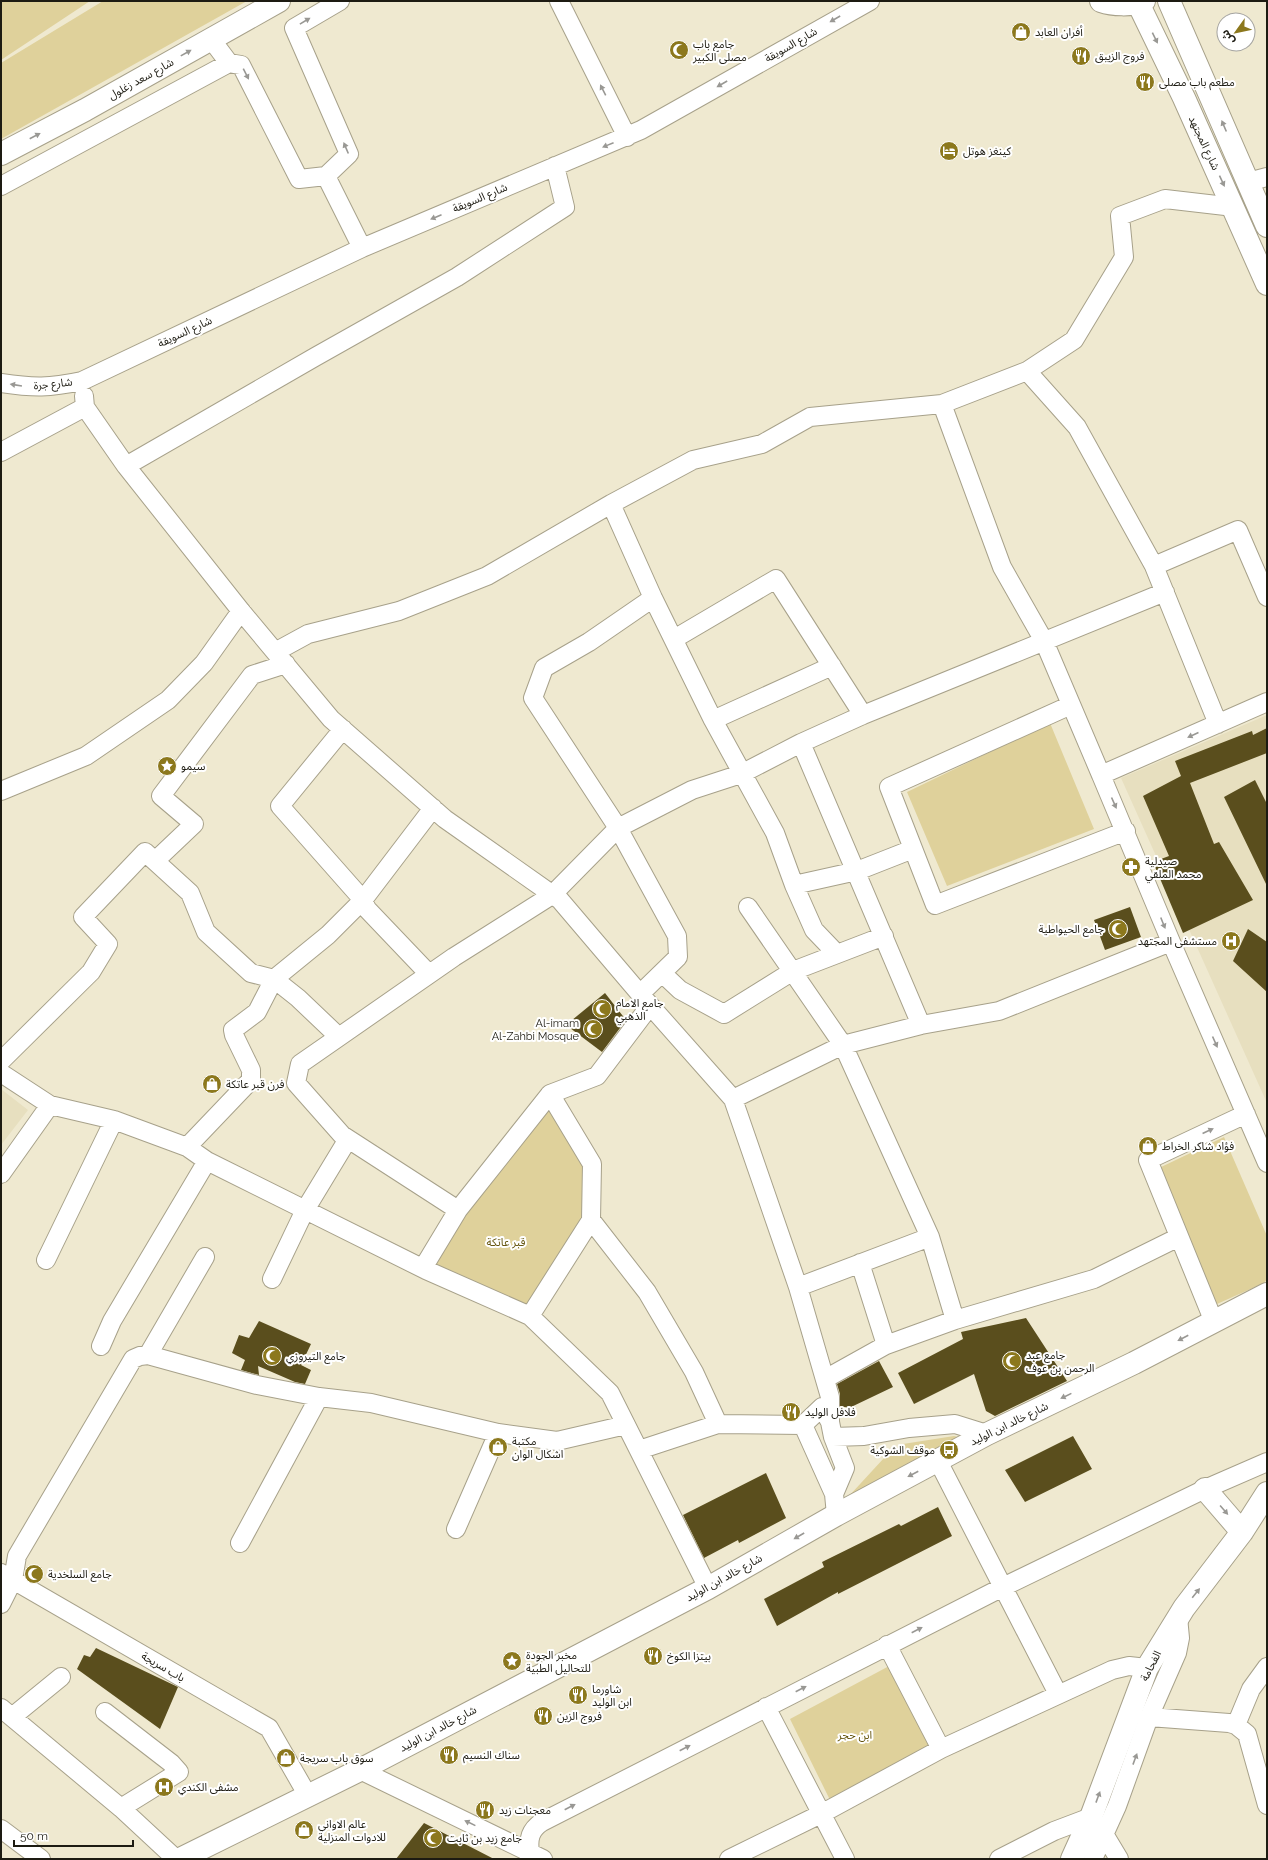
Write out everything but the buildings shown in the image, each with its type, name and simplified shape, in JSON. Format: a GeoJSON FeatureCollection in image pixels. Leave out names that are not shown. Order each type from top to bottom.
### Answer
{"type":"FeatureCollection","features":[{"type":"Feature","properties":{"kind":"main road","name":"شارع سعد زغلول"},"geometry":{"type":"LineString","coordinates":[[1,154],[279,1]]}},
{"type":"Feature","properties":{"kind":"main road"},"geometry":{"type":"LineString","coordinates":[[1101,1],[1110,4],[1141,2]]}},
{"type":"Feature","properties":{"kind":"main road"},"geometry":{"type":"LineString","coordinates":[[1169,1],[1257,179],[1267,226]]}},
{"type":"Feature","properties":{"kind":"main road","name":"شارع المجتهد"},"geometry":{"type":"LineString","coordinates":[[1141,2],[1234,207],[1267,284]]}},
{"type":"Feature","properties":{"kind":"main road","name":"شارع خالد ابن الوليد"},"geometry":{"type":"LineString","coordinates":[[180,1859],[360,1770],[708,1588],[835,1505],[938,1461],[987,1434],[1134,1363],[1267,1294]]}},
{"type":"Feature","properties":{"kind":"main road"},"geometry":{"type":"LineString","coordinates":[[1205,1489],[1242,1532]]}},
{"type":"Feature","properties":{"kind":"main road","name":"الفحامة"},"geometry":{"type":"LineString","coordinates":[[1072,1859],[1091,1817],[1147,1668],[1178,1617],[1242,1532],[1267,1493]]}},
{"type":"Feature","properties":{"kind":"street"},"geometry":{"type":"LineString","coordinates":[[1,186],[229,63],[241,65],[299,179],[326,176],[349,154],[294,28],[340,1]]}},
{"type":"Feature","properties":{"kind":"street"},"geometry":{"type":"LineString","coordinates":[[559,1],[627,137]]}},
{"type":"Feature","properties":{"kind":"street","name":"شارع السويقة"},"geometry":{"type":"LineString","coordinates":[[82,381],[362,248],[627,137],[851,5],[870,1]]}},
{"type":"Feature","properties":{"kind":"street"},"geometry":{"type":"LineString","coordinates":[[211,39],[229,63]]}},
{"type":"Feature","properties":{"kind":"street"},"geometry":{"type":"LineString","coordinates":[[126,466],[315,356],[457,277],[565,207],[555,166]]}},
{"type":"Feature","properties":{"kind":"street"},"geometry":{"type":"LineString","coordinates":[[326,176],[362,248]]}},
{"type":"Feature","properties":{"kind":"street"},"geometry":{"type":"LineString","coordinates":[[155,861],[194,824],[160,796],[252,675],[280,658],[308,634],[400,611],[487,576],[611,504],[693,460],[762,444],[810,418],[942,404],[1027,370],[1074,340],[1124,257],[1120,216],[1165,199],[1234,207]]}},
{"type":"Feature","properties":{"kind":"street"},"geometry":{"type":"LineString","coordinates":[[1027,370],[1077,427],[1154,566],[1218,724]]}},
{"type":"Feature","properties":{"kind":"street"},"geometry":{"type":"LineString","coordinates":[[82,381],[85,406],[126,466],[241,611],[331,719],[446,819],[560,900],[640,994],[733,1099],[798,1286],[830,1397],[832,1430]]}},
{"type":"Feature","properties":{"kind":"street","name":"شارع جرة"},"geometry":{"type":"LineString","coordinates":[[1,383],[31,388],[56,387],[82,381]]}},
{"type":"Feature","properties":{"kind":"street"},"geometry":{"type":"LineString","coordinates":[[942,404],[1002,567],[1044,641],[1126,831],[1171,942],[1267,1163]]}},
{"type":"Feature","properties":{"kind":"street"},"geometry":{"type":"LineString","coordinates":[[1,452],[85,406]]}},
{"type":"Feature","properties":{"kind":"street"},"geometry":{"type":"LineString","coordinates":[[611,504],[652,598],[674,639],[713,720],[741,774],[776,833],[794,885],[814,930],[837,954]]}},
{"type":"Feature","properties":{"kind":"street"},"geometry":{"type":"LineString","coordinates":[[1154,566],[1238,530],[1267,597]]}},
{"type":"Feature","properties":{"kind":"street"},"geometry":{"type":"LineString","coordinates":[[674,639],[776,579],[863,715]]}},
{"type":"Feature","properties":{"kind":"street"},"geometry":{"type":"LineString","coordinates":[[458,1210],[342,1135],[296,1083],[300,1064],[429,974],[552,895],[618,828],[692,790],[741,774],[802,743],[863,715],[1165,592]]}},
{"type":"Feature","properties":{"kind":"street"},"geometry":{"type":"LineString","coordinates":[[640,994],[678,957],[677,936],[618,828],[533,698],[544,668],[589,642],[652,598]]}},
{"type":"Feature","properties":{"kind":"street"},"geometry":{"type":"LineString","coordinates":[[1,791],[86,756],[168,700],[204,663],[241,611]]}},
{"type":"Feature","properties":{"kind":"street"},"geometry":{"type":"LineString","coordinates":[[713,720],[832,666]]}},
{"type":"Feature","properties":{"kind":"street"},"geometry":{"type":"LineString","coordinates":[[1102,775],[1267,702]]}},
{"type":"Feature","properties":{"kind":"street"},"geometry":{"type":"LineString","coordinates":[[1072,705],[889,787],[935,905],[1126,831]]}},
{"type":"Feature","properties":{"kind":"street"},"geometry":{"type":"LineString","coordinates":[[342,729],[280,806],[363,900],[367,909],[429,974]]}},
{"type":"Feature","properties":{"kind":"street"},"geometry":{"type":"LineString","coordinates":[[802,743],[857,870],[921,1025]]}},
{"type":"Feature","properties":{"kind":"street"},"geometry":{"type":"LineString","coordinates":[[187,1147],[251,1080],[251,1070],[233,1030],[257,1012],[274,979],[328,935],[363,900],[433,808]]}},
{"type":"Feature","properties":{"kind":"street"},"geometry":{"type":"LineString","coordinates":[[794,885],[857,870],[913,849]]}},
{"type":"Feature","properties":{"kind":"street"},"geometry":{"type":"LineString","coordinates":[[1,1061],[91,972],[108,944],[83,917],[145,852],[190,893],[206,932],[251,973],[274,979],[298,998],[339,1037]]}},
{"type":"Feature","properties":{"kind":"street"},"geometry":{"type":"LineString","coordinates":[[748,907],[794,971],[843,1046],[930,1237],[955,1320]]}},
{"type":"Feature","properties":{"kind":"street"},"geometry":{"type":"LineString","coordinates":[[662,973],[680,990],[724,1014],[794,971],[884,936]]}},
{"type":"Feature","properties":{"kind":"street"},"geometry":{"type":"LineString","coordinates":[[733,1099],[843,1046],[921,1025],[999,1011],[1171,942]]}},
{"type":"Feature","properties":{"kind":"street"},"geometry":{"type":"LineString","coordinates":[[423,1268],[458,1210],[550,1094],[598,1076],[646,1011],[640,994]]}},
{"type":"Feature","properties":{"kind":"street"},"geometry":{"type":"LineString","coordinates":[[1,1073],[50,1105],[114,1120],[187,1147],[207,1161],[305,1210],[423,1268],[530,1316],[610,1393],[708,1588]]}},
{"type":"Feature","properties":{"kind":"street"},"geometry":{"type":"LineString","coordinates":[[530,1316],[591,1220],[592,1164],[550,1094]]}},
{"type":"Feature","properties":{"kind":"street"},"geometry":{"type":"LineString","coordinates":[[1,1174],[50,1105]]}},
{"type":"Feature","properties":{"kind":"street"},"geometry":{"type":"LineString","coordinates":[[1214,1322],[1148,1160],[1246,1114]]}},
{"type":"Feature","properties":{"kind":"street"},"geometry":{"type":"LineString","coordinates":[[46,1260],[114,1120]]}},
{"type":"Feature","properties":{"kind":"street"},"geometry":{"type":"LineString","coordinates":[[272,1279],[305,1210],[348,1139]]}},
{"type":"Feature","properties":{"kind":"street"},"geometry":{"type":"LineString","coordinates":[[101,1346],[112,1320],[207,1161]]}},
{"type":"Feature","properties":{"kind":"street"},"geometry":{"type":"LineString","coordinates":[[591,1220],[647,1292],[694,1372],[718,1424]]}},
{"type":"Feature","properties":{"kind":"street"},"geometry":{"type":"LineString","coordinates":[[798,1286],[930,1237]]}},
{"type":"Feature","properties":{"kind":"street"},"geometry":{"type":"LineString","coordinates":[[825,1379],[886,1345],[955,1320],[1094,1278],[1179,1237]]}},
{"type":"Feature","properties":{"kind":"street"},"geometry":{"type":"LineString","coordinates":[[148,1355],[205,1257]]}},
{"type":"Feature","properties":{"kind":"street"},"geometry":{"type":"LineString","coordinates":[[860,1263],[886,1345]]}},
{"type":"Feature","properties":{"kind":"street"},"geometry":{"type":"LineString","coordinates":[[1,1604],[7,1577],[17,1556],[133,1359],[140,1356],[148,1355],[257,1385],[319,1397],[371,1403],[498,1433],[557,1441],[626,1426]]}},
{"type":"Feature","properties":{"kind":"street"},"geometry":{"type":"LineString","coordinates":[[240,1543],[319,1397]]}},
{"type":"Feature","properties":{"kind":"street"},"geometry":{"type":"LineString","coordinates":[[639,1450],[718,1424],[803,1425],[822,1408],[832,1430],[845,1468],[835,1505]]}},
{"type":"Feature","properties":{"kind":"street"},"geometry":{"type":"LineString","coordinates":[[832,1430],[864,1436],[909,1428],[955,1424],[987,1434]]}},
{"type":"Feature","properties":{"kind":"street"},"geometry":{"type":"LineString","coordinates":[[803,1425],[835,1505]]}},
{"type":"Feature","properties":{"kind":"street"},"geometry":{"type":"LineString","coordinates":[[456,1529],[498,1433]]}},
{"type":"Feature","properties":{"kind":"street"},"geometry":{"type":"LineString","coordinates":[[938,1461],[1058,1694]]}},
{"type":"Feature","properties":{"kind":"street"},"geometry":{"type":"LineString","coordinates":[[536,1856],[529,1841],[531,1833],[536,1826],[542,1822],[1003,1587],[1205,1489],[1267,1462]]}},
{"type":"Feature","properties":{"kind":"street","name":"باب سريجة"},"geometry":{"type":"LineString","coordinates":[[7,1577],[269,1728],[308,1796]]}},
{"type":"Feature","properties":{"kind":"street"},"geometry":{"type":"LineString","coordinates":[[1092,1859],[1134,1762],[1149,1718],[1177,1653],[1180,1638],[1178,1617]]}},
{"type":"Feature","properties":{"kind":"street"},"geometry":{"type":"LineString","coordinates":[[887,1645],[941,1749]]}},
{"type":"Feature","properties":{"kind":"street"},"geometry":{"type":"LineString","coordinates":[[729,1859],[821,1814],[941,1749],[1058,1694],[1112,1670],[1129,1666],[1147,1668]]}},
{"type":"Feature","properties":{"kind":"street"},"geometry":{"type":"LineString","coordinates":[[1236,1725],[1251,1689],[1267,1667]]}},
{"type":"Feature","properties":{"kind":"street"},"geometry":{"type":"LineString","coordinates":[[61,1676],[7,1713],[121,1808],[176,1859]]}},
{"type":"Feature","properties":{"kind":"street"},"geometry":{"type":"LineString","coordinates":[[766,1707],[845,1859]]}},
{"type":"Feature","properties":{"kind":"street"},"geometry":{"type":"LineString","coordinates":[[105,1712],[171,1763],[179,1772],[121,1808]]}},
{"type":"Feature","properties":{"kind":"street"},"geometry":{"type":"LineString","coordinates":[[1149,1718],[1229,1723],[1236,1725],[1247,1734],[1267,1805]]}},
{"type":"Feature","properties":{"kind":"street"},"geometry":{"type":"LineString","coordinates":[[360,1770],[536,1856]]}},
{"type":"Feature","properties":{"kind":"street"},"geometry":{"type":"LineString","coordinates":[[999,1859],[1054,1831],[1091,1817]]}},
{"type":"Feature","properties":{"kind":"street"},"geometry":{"type":"LineString","coordinates":[[1,1829],[41,1859]]}},
{"type":"Feature","properties":{"kind":"street"},"geometry":{"type":"LineString","coordinates":[[1104,1834],[1119,1859]]}},
{"type":"Feature","properties":{"kind":"shaded area","name":"مستشفى المجتهد"},"geometry":{"type":"Polygon","coordinates":[[[1267,715],[1267,1103],[1121,778],[1267,715]]]}},
{"type":"Feature","properties":{"kind":"shaded area"},"geometry":{"type":"Polygon","coordinates":[[[1,1089],[28,1110],[1,1145],[1,1089]]]}},
{"type":"Feature","properties":{"kind":"green space"},"geometry":{"type":"Polygon","coordinates":[[[1,1],[90,1],[1,60],[1,1]]]}},
{"type":"Feature","properties":{"kind":"green space"},"geometry":{"type":"Polygon","coordinates":[[[103,1],[247,1],[1,139],[1,63],[103,1]]]}},
{"type":"Feature","properties":{"kind":"green space"},"geometry":{"type":"Polygon","coordinates":[[[1050,723],[1094,829],[947,886],[907,792],[1050,723]]]}},
{"type":"Feature","properties":{"kind":"green space","name":"قبر عاتكة"},"geometry":{"type":"Polygon","coordinates":[[[552,1097],[592,1164],[591,1220],[528,1315],[426,1270],[458,1210],[552,1097]]]}},
{"type":"Feature","properties":{"kind":"green space"},"geometry":{"type":"Polygon","coordinates":[[[1224,1137],[1267,1236],[1267,1279],[1264,1283],[1217,1304],[1159,1168],[1224,1137]]]}},
{"type":"Feature","properties":{"kind":"green space"},"geometry":{"type":"Polygon","coordinates":[[[954,1436],[975,1441],[849,1496],[884,1458],[903,1444],[954,1436]]]}},
{"type":"Feature","properties":{"kind":"green space","name":"ابن حجر"},"geometry":{"type":"Polygon","coordinates":[[[891,1665],[931,1747],[830,1800],[790,1719],[891,1665]]]}},
{"type":"Feature","properties":{"kind":"place","name":"أفران العابد"},"geometry":{"type":"Point","coordinates":[1021,32]}},
{"type":"Feature","properties":{"kind":"place","name":"جامع باب مصلى الكبير"},"geometry":{"type":"Point","coordinates":[679,50]}},
{"type":"Feature","properties":{"kind":"place","name":"فروج الزيبق"},"geometry":{"type":"Point","coordinates":[1081,56]}},
{"type":"Feature","properties":{"kind":"place","name":"مطعم باب مصلى"},"geometry":{"type":"Point","coordinates":[1145,82]}},
{"type":"Feature","properties":{"kind":"place","name":"كينغز هوتل"},"geometry":{"type":"Point","coordinates":[949,151]}},
{"type":"Feature","properties":{"kind":"place","name":"سيمو"},"geometry":{"type":"Point","coordinates":[167,766]}},
{"type":"Feature","properties":{"kind":"place","name":"صيدلية محمد الملقي"},"geometry":{"type":"Point","coordinates":[1131,867]}},
{"type":"Feature","properties":{"kind":"place","name":"جامع الحيواطية"},"geometry":{"type":"Point","coordinates":[1118,929]}},
{"type":"Feature","properties":{"kind":"place","name":"مستشفى المجتهد"},"geometry":{"type":"Point","coordinates":[1231,941]}},
{"type":"Feature","properties":{"kind":"place","name":"جامع الامام الذهبي"},"geometry":{"type":"Point","coordinates":[602,1009]}},
{"type":"Feature","properties":{"kind":"place","name":"Al-imam Al-Zahbi Mosque"},"geometry":{"type":"Point","coordinates":[593,1029]}},
{"type":"Feature","properties":{"kind":"place","name":"فرن قبر عاتكة"},"geometry":{"type":"Point","coordinates":[212,1084]}},
{"type":"Feature","properties":{"kind":"place","name":"فؤاد شاكر الخراط"},"geometry":{"type":"Point","coordinates":[1148,1146]}},
{"type":"Feature","properties":{"kind":"place","name":"جامع التيروزي"},"geometry":{"type":"Point","coordinates":[272,1356]}},
{"type":"Feature","properties":{"kind":"place","name":"جامع عبد الرحمن بن عوف"},"geometry":{"type":"Point","coordinates":[1012,1361]}},
{"type":"Feature","properties":{"kind":"place","name":"فلافل الوليد"},"geometry":{"type":"Point","coordinates":[791,1412]}},
{"type":"Feature","properties":{"kind":"place","name":"مكتبة اشكال الوان"},"geometry":{"type":"Point","coordinates":[498,1447]}},
{"type":"Feature","properties":{"kind":"place","name":"موقف الشوكية"},"geometry":{"type":"Point","coordinates":[949,1450]}},
{"type":"Feature","properties":{"kind":"place","name":"جامع السلخدية"},"geometry":{"type":"Point","coordinates":[34,1574]}},
{"type":"Feature","properties":{"kind":"place","name":"بيتزا الكوخ"},"geometry":{"type":"Point","coordinates":[653,1656]}},
{"type":"Feature","properties":{"kind":"place","name":"مخبر الجودة للتحاليل الطبية"},"geometry":{"type":"Point","coordinates":[512,1661]}},
{"type":"Feature","properties":{"kind":"place","name":"شاورما ابن الوليد"},"geometry":{"type":"Point","coordinates":[578,1695]}},
{"type":"Feature","properties":{"kind":"place","name":"فروج الزين"},"geometry":{"type":"Point","coordinates":[543,1716]}},
{"type":"Feature","properties":{"kind":"place","name":"سناك النسيم"},"geometry":{"type":"Point","coordinates":[449,1755]}},
{"type":"Feature","properties":{"kind":"place","name":"سوق باب سريجة"},"geometry":{"type":"Point","coordinates":[286,1758]}},
{"type":"Feature","properties":{"kind":"place","name":"مشفى الكندي"},"geometry":{"type":"Point","coordinates":[164,1787]}},
{"type":"Feature","properties":{"kind":"place","name":"معجنات زيد"},"geometry":{"type":"Point","coordinates":[485,1810]}},
{"type":"Feature","properties":{"kind":"place","name":"عالم الاواني للادوات المنزلية"},"geometry":{"type":"Point","coordinates":[304,1830]}},
{"type":"Feature","properties":{"kind":"place","name":"جامع زيد بن ثابت"},"geometry":{"type":"Point","coordinates":[433,1838]}}]}
